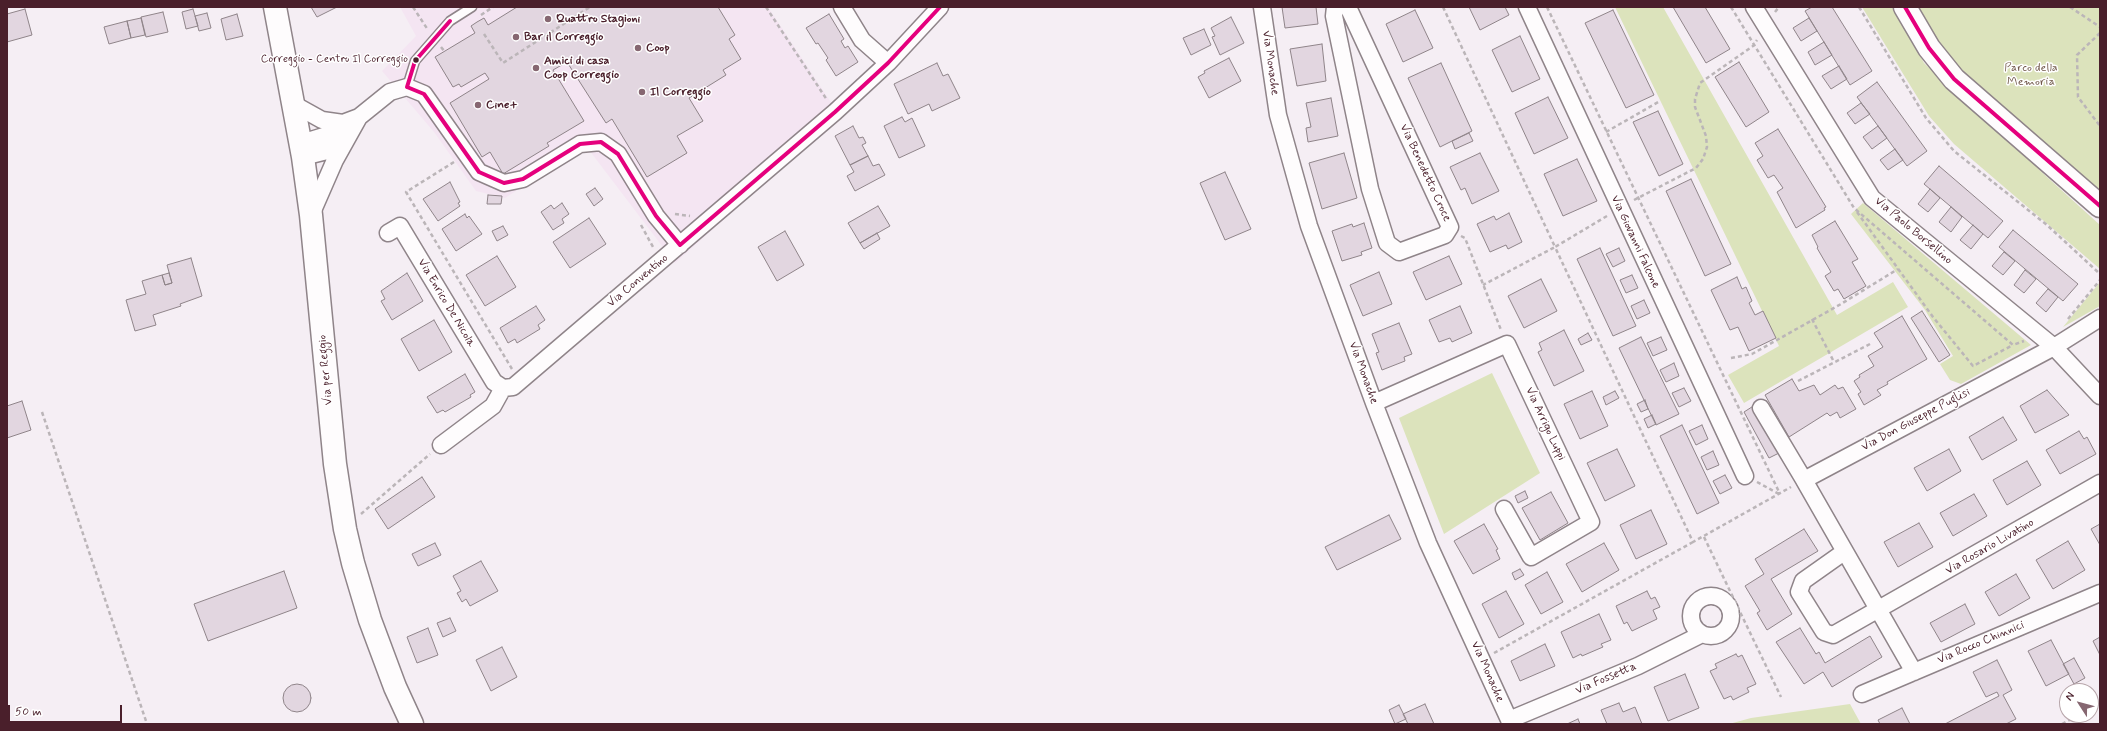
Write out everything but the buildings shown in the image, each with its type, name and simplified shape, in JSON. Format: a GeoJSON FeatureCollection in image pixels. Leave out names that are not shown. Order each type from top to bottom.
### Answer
{"type":"FeatureCollection","features":[{"type":"Feature","properties":{"kind":"main road","name":"Via per Reggio"},"geometry":{"type":"LineString","coordinates":[[275,7],[295,105],[311,215],[335,464],[345,529],[353,563],[370,620],[395,687],[412,724]]}},
{"type":"Feature","properties":{"kind":"main road"},"geometry":{"type":"LineString","coordinates":[[1905,7],[1929,48],[1954,79],[2100,206]]}},
{"type":"Feature","properties":{"kind":"street"},"geometry":{"type":"LineString","coordinates":[[842,7],[862,40],[888,63]]}},
{"type":"Feature","properties":{"kind":"street","name":"Via Conventino"},"geometry":{"type":"LineString","coordinates":[[503,388],[514,387],[835,112],[888,63],[940,7]]}},
{"type":"Feature","properties":{"kind":"street","name":"Via Monache"},"geometry":{"type":"LineString","coordinates":[[1262,7],[1278,115],[1309,226],[1374,403],[1428,543],[1510,722]]}},
{"type":"Feature","properties":{"kind":"street","name":"Via Benedetto Croce"},"geometry":{"type":"LineString","coordinates":[[1334,7],[1334,16],[1370,189],[1387,243],[1399,252],[1445,235],[1450,227],[1348,7]]}},
{"type":"Feature","properties":{"kind":"street","name":"Via Giovanni Falcone"},"geometry":{"type":"LineString","coordinates":[[1527,7],[1745,476]]}},
{"type":"Feature","properties":{"kind":"street","name":"Via Paolo Borsellino"},"geometry":{"type":"LineString","coordinates":[[1754,7],[1872,198],[2054,347]]}},
{"type":"Feature","properties":{"kind":"street"},"geometry":{"type":"LineString","coordinates":[[302,150],[343,123],[359,117],[390,92],[407,87],[424,94],[479,172],[504,183],[523,179],[580,144],[601,142],[618,154],[656,216],[680,245]]}},
{"type":"Feature","properties":{"kind":"street"},"geometry":{"type":"LineString","coordinates":[[295,105],[322,120],[343,123]]}},
{"type":"Feature","properties":{"kind":"street"},"geometry":{"type":"LineString","coordinates":[[311,215],[335,160],[359,117]]}},
{"type":"Feature","properties":{"kind":"street"},"geometry":{"type":"LineString","coordinates":[[302,150],[326,151],[346,139]]}},
{"type":"Feature","properties":{"kind":"street","name":"Via Enrico De Nicola"},"geometry":{"type":"LineString","coordinates":[[388,233],[400,226],[494,382],[503,388]]}},
{"type":"Feature","properties":{"kind":"street","name":"Via Don Giuseppe Puglisi"},"geometry":{"type":"LineString","coordinates":[[1804,480],[2054,347],[2100,318]]}},
{"type":"Feature","properties":{"kind":"street"},"geometry":{"type":"LineString","coordinates":[[1374,403],[1507,344]]}},
{"type":"Feature","properties":{"kind":"street","name":"Via Arrigo Luppi"},"geometry":{"type":"LineString","coordinates":[[1504,508],[1531,557],[1591,522],[1507,344]]}},
{"type":"Feature","properties":{"kind":"street"},"geometry":{"type":"LineString","coordinates":[[2054,347],[2100,396]]}},
{"type":"Feature","properties":{"kind":"street"},"geometry":{"type":"LineString","coordinates":[[441,445],[493,406],[503,388]]}},
{"type":"Feature","properties":{"kind":"street"},"geometry":{"type":"LineString","coordinates":[[1761,408],[1914,672]]}},
{"type":"Feature","properties":{"kind":"street","name":"Via Rosario Livatino"},"geometry":{"type":"LineString","coordinates":[[1879,610],[2100,483]]}},
{"type":"Feature","properties":{"kind":"street"},"geometry":{"type":"LineString","coordinates":[[1844,552],[1803,581],[1799,592],[1824,632],[1833,635],[1879,610]]}},
{"type":"Feature","properties":{"kind":"street","name":"Via Rocco Chinnici"},"geometry":{"type":"LineString","coordinates":[[1862,694],[2100,593]]}},
{"type":"Feature","properties":{"kind":"street","name":"Via Fossetta"},"geometry":{"type":"LineString","coordinates":[[1510,722],[1638,666],[1702,634]]}},
{"type":"Feature","properties":{"kind":"lane"},"geometry":{"type":"LineString","coordinates":[[407,87],[416,61],[450,21],[472,7]]}},
{"type":"Feature","properties":{"kind":"path"},"geometry":{"type":"LineString","coordinates":[[413,7],[425,26]]}},
{"type":"Feature","properties":{"kind":"path"},"geometry":{"type":"LineString","coordinates":[[484,34],[503,63],[590,7]]}},
{"type":"Feature","properties":{"kind":"path"},"geometry":{"type":"LineString","coordinates":[[766,7],[835,112]]}},
{"type":"Feature","properties":{"kind":"path"},"geometry":{"type":"LineString","coordinates":[[1443,7],[1555,247],[1484,285]]}},
{"type":"Feature","properties":{"kind":"path"},"geometry":{"type":"LineString","coordinates":[[1548,7],[1606,132],[1780,494],[1745,476]]}},
{"type":"Feature","properties":{"kind":"path"},"geometry":{"type":"LineString","coordinates":[[1859,7],[1926,118],[1954,151],[2047,225],[2100,274]]}},
{"type":"Feature","properties":{"kind":"path"},"geometry":{"type":"LineString","coordinates":[[2070,7],[2100,27]]}},
{"type":"Feature","properties":{"kind":"path"},"geometry":{"type":"LineString","coordinates":[[2100,33],[2077,55],[2078,97],[2100,126]]}},
{"type":"Feature","properties":{"kind":"path"},"geometry":{"type":"LineString","coordinates":[[1606,132],[1660,101]]}},
{"type":"Feature","properties":{"kind":"path"},"geometry":{"type":"LineString","coordinates":[[458,160],[406,192],[513,371],[519,366]]}},
{"type":"Feature","properties":{"kind":"path"},"geometry":{"type":"LineString","coordinates":[[1854,208],[1933,317],[1973,366],[2013,345]]}},
{"type":"Feature","properties":{"kind":"path"},"geometry":{"type":"LineString","coordinates":[[641,225],[655,251]]}},
{"type":"Feature","properties":{"kind":"path"},"geometry":{"type":"LineString","coordinates":[[1450,227],[1465,238],[1507,344]]}},
{"type":"Feature","properties":{"kind":"path"},"geometry":{"type":"LineString","coordinates":[[1730,358],[1752,354],[1841,304],[1898,269]]}},
{"type":"Feature","properties":{"kind":"path"},"geometry":{"type":"LineString","coordinates":[[1812,319],[1834,362]]}},
{"type":"Feature","properties":{"kind":"path"},"geometry":{"type":"LineString","coordinates":[[1798,380],[1870,344]]}},
{"type":"Feature","properties":{"kind":"path"},"geometry":{"type":"LineString","coordinates":[[42,412],[146,724]]}},
{"type":"Feature","properties":{"kind":"path"},"geometry":{"type":"LineString","coordinates":[[345,529],[441,445]]}},
{"type":"Feature","properties":{"kind":"path"},"geometry":{"type":"LineString","coordinates":[[1704,536],[1781,698]]}},
{"type":"Feature","properties":{"kind":"path"},"geometry":{"type":"LineString","coordinates":[[1482,659],[1568,614],[1693,542]]}},
{"type":"Feature","properties":{"kind":"shaded area","name":"Il Correggio"},"geometry":{"type":"Polygon","coordinates":[[[400,7],[768,7],[840,116],[675,263],[586,146],[505,198],[476,191],[434,132],[382,71],[416,36],[400,7]]]}},
{"type":"Feature","properties":{"kind":"green space"},"geometry":{"type":"Polygon","coordinates":[[[1615,7],[1663,7],[1837,315],[1893,282],[1908,307],[1744,403],[1728,375],[1779,346],[1615,7]]]}},
{"type":"Feature","properties":{"kind":"green space","name":"Parco della Memoria"},"geometry":{"type":"Polygon","coordinates":[[[1862,7],[1895,7],[1924,63],[1945,83],[1900,7],[2100,7],[2100,218],[2037,168],[2100,225],[2100,269],[1954,144],[1929,116],[1862,7]]]}},
{"type":"Feature","properties":{"kind":"green space"},"geometry":{"type":"Polygon","coordinates":[[[1863,203],[2031,345],[1961,384],[1950,380],[1940,364],[1953,356],[1925,310],[1851,214],[1863,203]]]}},
{"type":"Feature","properties":{"kind":"green space"},"geometry":{"type":"Polygon","coordinates":[[[2100,282],[2100,306],[2063,327],[2100,282]]]}},
{"type":"Feature","properties":{"kind":"green space"},"geometry":{"type":"Polygon","coordinates":[[[1492,373],[1540,473],[1444,534],[1399,418],[1492,373]]]}},
{"type":"Feature","properties":{"kind":"green space"},"geometry":{"type":"Polygon","coordinates":[[[1850,704],[1861,724],[1729,724],[1751,718],[1850,704]]]}},
{"type":"Feature","properties":{"kind":"transit line"},"geometry":{"type":"LineString","coordinates":[[680,245],[835,112],[888,63],[940,7]]}},
{"type":"Feature","properties":{"kind":"transit line"},"geometry":{"type":"LineString","coordinates":[[1905,7],[1929,48],[1954,79],[2100,206]]}},
{"type":"Feature","properties":{"kind":"transit line"},"geometry":{"type":"LineString","coordinates":[[407,87],[415,61],[450,21]]}},
{"type":"Feature","properties":{"kind":"transit line"},"geometry":{"type":"LineString","coordinates":[[407,87],[424,94],[479,172],[504,183],[523,179],[580,144],[601,142],[618,154],[656,216],[680,245]]}},
{"type":"Feature","properties":{"kind":"place","name":"Quattro Stagioni"},"geometry":{"type":"Point","coordinates":[548,19]}},
{"type":"Feature","properties":{"kind":"place","name":"Bar il Correggio"},"geometry":{"type":"Point","coordinates":[516,37]}},
{"type":"Feature","properties":{"kind":"place","name":"Coop"},"geometry":{"type":"Point","coordinates":[638,48]}},
{"type":"Feature","properties":{"kind":"place","name":"Correggio - Centro Il Correggio"},"geometry":{"type":"Point","coordinates":[416,60]}},
{"type":"Feature","properties":{"kind":"place","name":"Amici di casa Coop Correggio"},"geometry":{"type":"Point","coordinates":[536,68]}},
{"type":"Feature","properties":{"kind":"place","name":"Il Correggio"},"geometry":{"type":"Point","coordinates":[642,92]}},
{"type":"Feature","properties":{"kind":"place","name":"Cine+"},"geometry":{"type":"Point","coordinates":[478,105]}}]}
